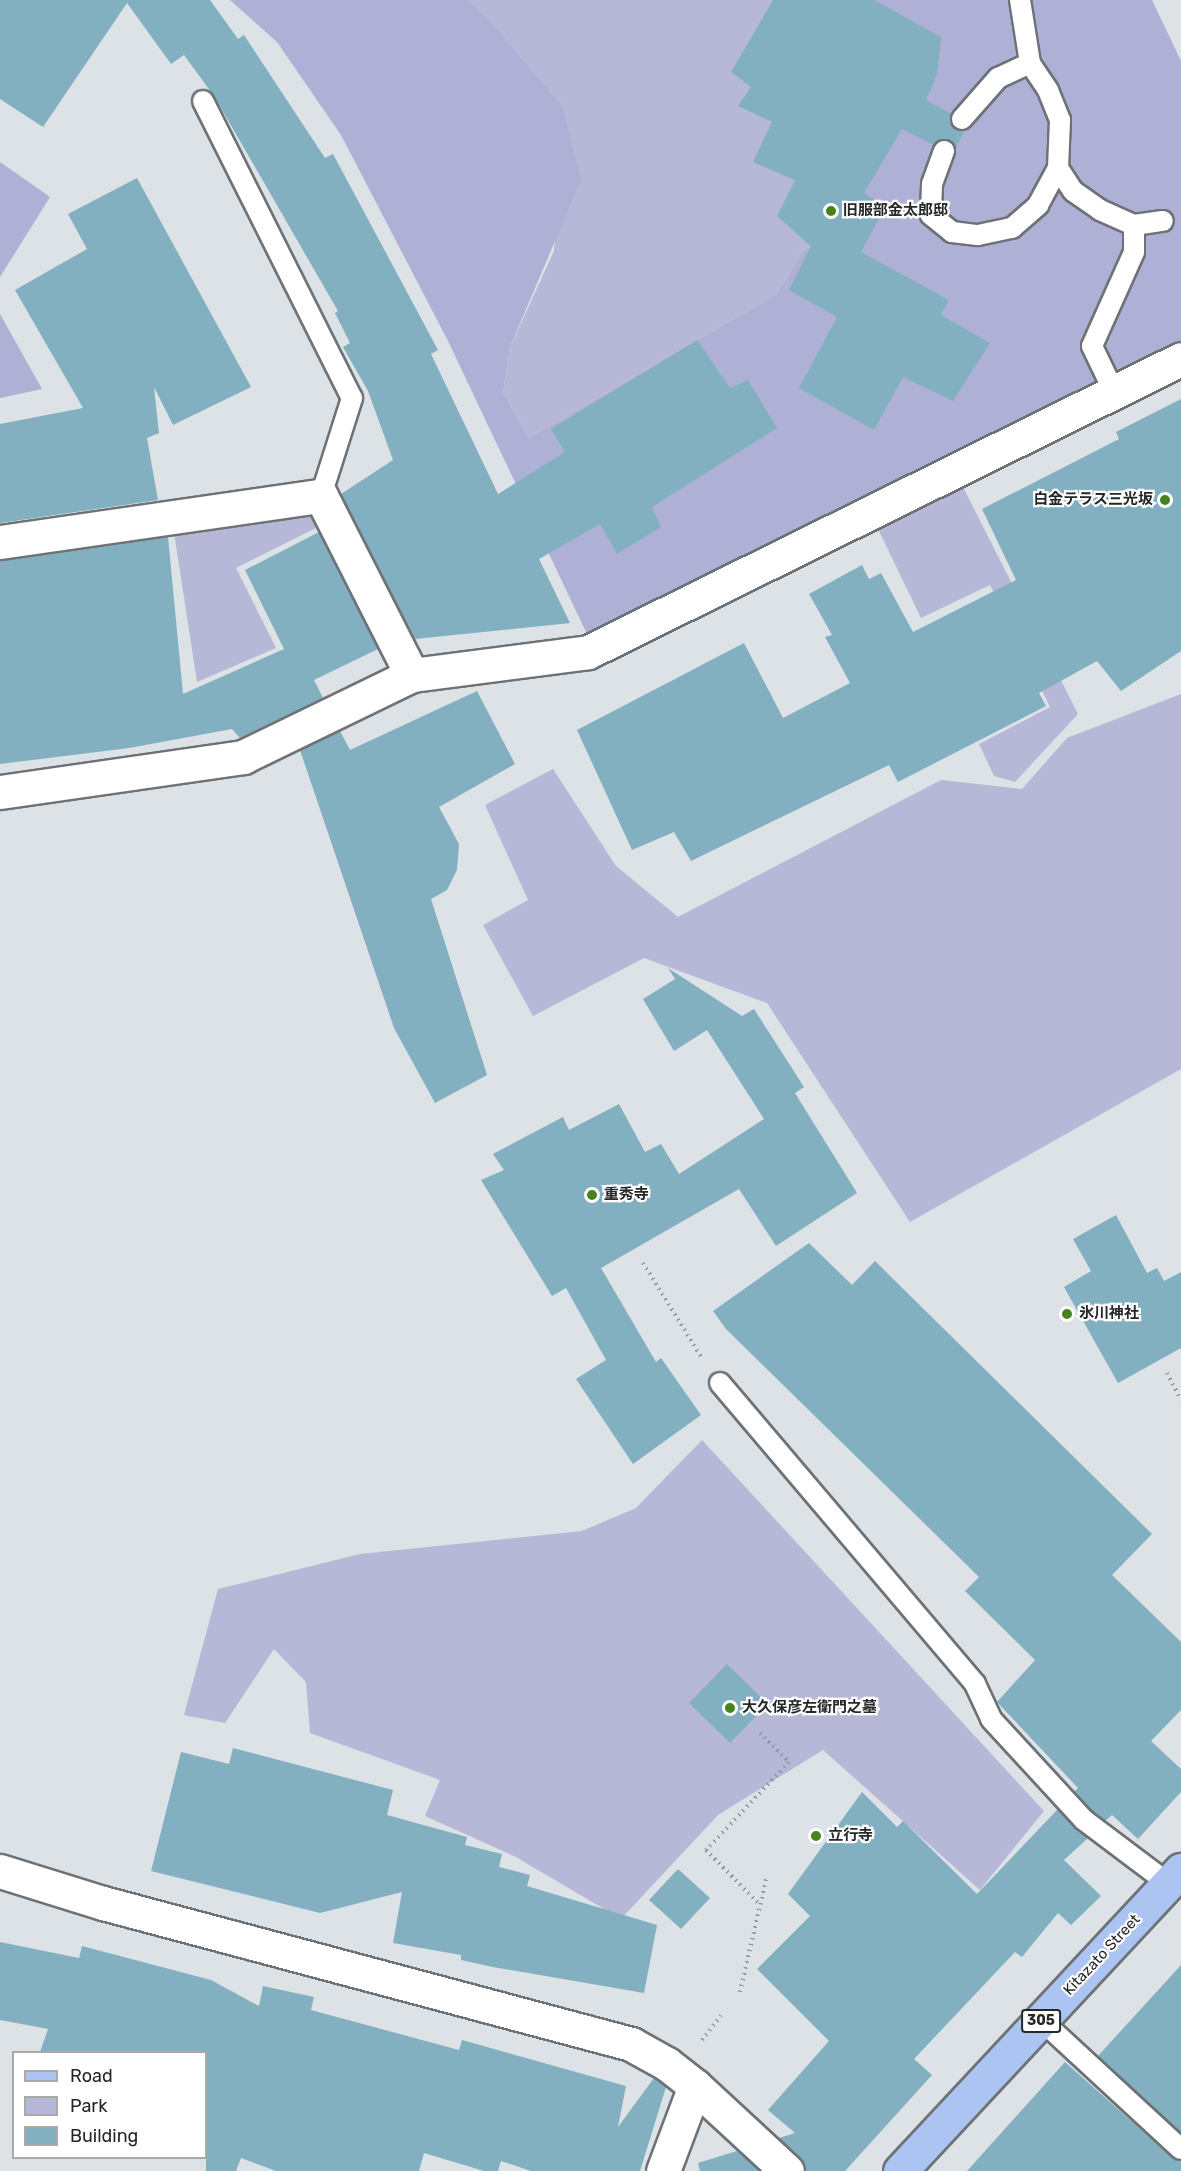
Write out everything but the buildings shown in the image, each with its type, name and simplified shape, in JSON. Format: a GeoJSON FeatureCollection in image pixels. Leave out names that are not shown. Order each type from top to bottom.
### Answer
{"type":"FeatureCollection","features":[{"type":"Feature","properties":{"kind":"main road","name":"Kitazato Street"},"geometry":{"type":"LineString","coordinates":[[900,2171],[1175,1877]]}},
{"type":"Feature","properties":{"kind":"street"},"geometry":{"type":"LineString","coordinates":[[0,792],[243,757],[412,675],[588,652],[1181,359]]}},
{"type":"Feature","properties":{"kind":"street"},"geometry":{"type":"LineString","coordinates":[[0,542],[321,496],[412,675]]}},
{"type":"Feature","properties":{"kind":"street"},"geometry":{"type":"LineString","coordinates":[[0,1871],[114,1906],[631,2044],[667,2064],[695,2086],[787,2171]]}},
{"type":"Feature","properties":{"kind":"street"},"geometry":{"type":"LineString","coordinates":[[663,2171],[695,2086]]}},
{"type":"Feature","properties":{"kind":"lane"},"geometry":{"type":"LineString","coordinates":[[944,151],[932,184],[932,215],[952,232],[978,235],[1012,228],[1038,205],[1058,168],[1060,120],[1048,90],[1030,63],[1020,0]]}},
{"type":"Feature","properties":{"kind":"lane"},"geometry":{"type":"LineString","coordinates":[[962,119],[998,78],[1030,63]]}},
{"type":"Feature","properties":{"kind":"lane"},"geometry":{"type":"LineString","coordinates":[[203,101],[352,398],[321,496]]}},
{"type":"Feature","properties":{"kind":"lane"},"geometry":{"type":"LineString","coordinates":[[1058,168],[1073,191],[1100,210],[1134,225],[1163,221]]}},
{"type":"Feature","properties":{"kind":"lane"},"geometry":{"type":"LineString","coordinates":[[1114,392],[1092,346],[1134,252],[1134,225]]}},
{"type":"Feature","properties":{"kind":"lane"},"geometry":{"type":"LineString","coordinates":[[720,1383],[975,1684],[991,1719],[1084,1820],[1175,1877]]}},
{"type":"Feature","properties":{"kind":"lane"},"geometry":{"type":"LineString","coordinates":[[1041,2020],[1181,2150]]}},
{"type":"Feature","properties":{"kind":"path"},"geometry":{"type":"LineString","coordinates":[[644,1263],[701,1357]]}},
{"type":"Feature","properties":{"kind":"path"},"geometry":{"type":"LineString","coordinates":[[1167,1373],[1181,1400]]}},
{"type":"Feature","properties":{"kind":"path"},"geometry":{"type":"LineString","coordinates":[[760,1733],[789,1762],[706,1850],[760,1905]]}},
{"type":"Feature","properties":{"kind":"path"},"geometry":{"type":"LineString","coordinates":[[740,1992],[766,1879]]}},
{"type":"Feature","properties":{"kind":"path"},"geometry":{"type":"LineString","coordinates":[[696,2047],[721,2016]]}},
{"type":"Feature","properties":{"kind":"green space"},"geometry":{"type":"Polygon","coordinates":[[[467,0],[773,0],[731,72],[751,87],[738,106],[772,122],[795,180],[811,246],[803,250],[777,294],[529,438],[503,393],[510,347],[554,251],[562,105],[488,18],[467,0]]]}},
{"type":"Feature","properties":{"kind":"green space"},"geometry":{"type":"Polygon","coordinates":[[[963,487],[1078,714],[1015,782],[994,776],[979,744],[1050,707],[990,585],[921,618],[878,529],[963,487]]]}},
{"type":"Feature","properties":{"kind":"green space"},"geometry":{"type":"Polygon","coordinates":[[[311,509],[316,528],[236,568],[276,648],[197,682],[173,526],[311,509]]]}},
{"type":"Feature","properties":{"kind":"green space"},"geometry":{"type":"Polygon","coordinates":[[[1181,694],[1181,1069],[910,1222],[767,1003],[644,958],[533,1016],[483,925],[528,900],[485,805],[553,769],[616,866],[678,917],[941,780],[1022,789],[1067,738],[1181,694]]]}},
{"type":"Feature","properties":{"kind":"green space"},"geometry":{"type":"Polygon","coordinates":[[[702,1440],[1044,1811],[980,1890],[823,1750],[718,1815],[621,1919],[516,1857],[425,1816],[440,1780],[310,1733],[306,1682],[274,1649],[225,1723],[184,1715],[218,1589],[360,1554],[582,1531],[636,1508],[702,1440]]]}},
{"type":"Feature","properties":{"kind":"shaded area"},"geometry":{"type":"Polygon","coordinates":[[[230,0],[467,0],[488,18],[562,105],[581,180],[510,347],[503,393],[529,438],[777,294],[803,250],[810,247],[777,216],[795,181],[753,162],[772,122],[738,106],[751,87],[731,72],[773,0],[1152,0],[1181,61],[1181,345],[905,483],[587,634],[448,341],[341,135],[277,42],[230,0]]]}},
{"type":"Feature","properties":{"kind":"shaded area"},"geometry":{"type":"Polygon","coordinates":[[[0,162],[50,197],[0,277],[0,162]]]}},
{"type":"Feature","properties":{"kind":"shaded area"},"geometry":{"type":"Polygon","coordinates":[[[0,314],[42,389],[0,398],[0,314]]]}},
{"type":"Feature","properties":{"kind":"place","name":"旧服部金太郎邸"},"geometry":{"type":"Point","coordinates":[831,211]}},
{"type":"Feature","properties":{"kind":"place","name":"白金テラス三光坂"},"geometry":{"type":"Point","coordinates":[1165,500]}},
{"type":"Feature","properties":{"kind":"place","name":"重秀寺"},"geometry":{"type":"Point","coordinates":[592,1195]}},
{"type":"Feature","properties":{"kind":"place","name":"氷川神社"},"geometry":{"type":"Point","coordinates":[1067,1314]}},
{"type":"Feature","properties":{"kind":"place","name":"大久保彦左衛門之墓"},"geometry":{"type":"Point","coordinates":[730,1708]}},
{"type":"Feature","properties":{"kind":"place","name":"立行寺"},"geometry":{"type":"Point","coordinates":[816,1836]}}]}
